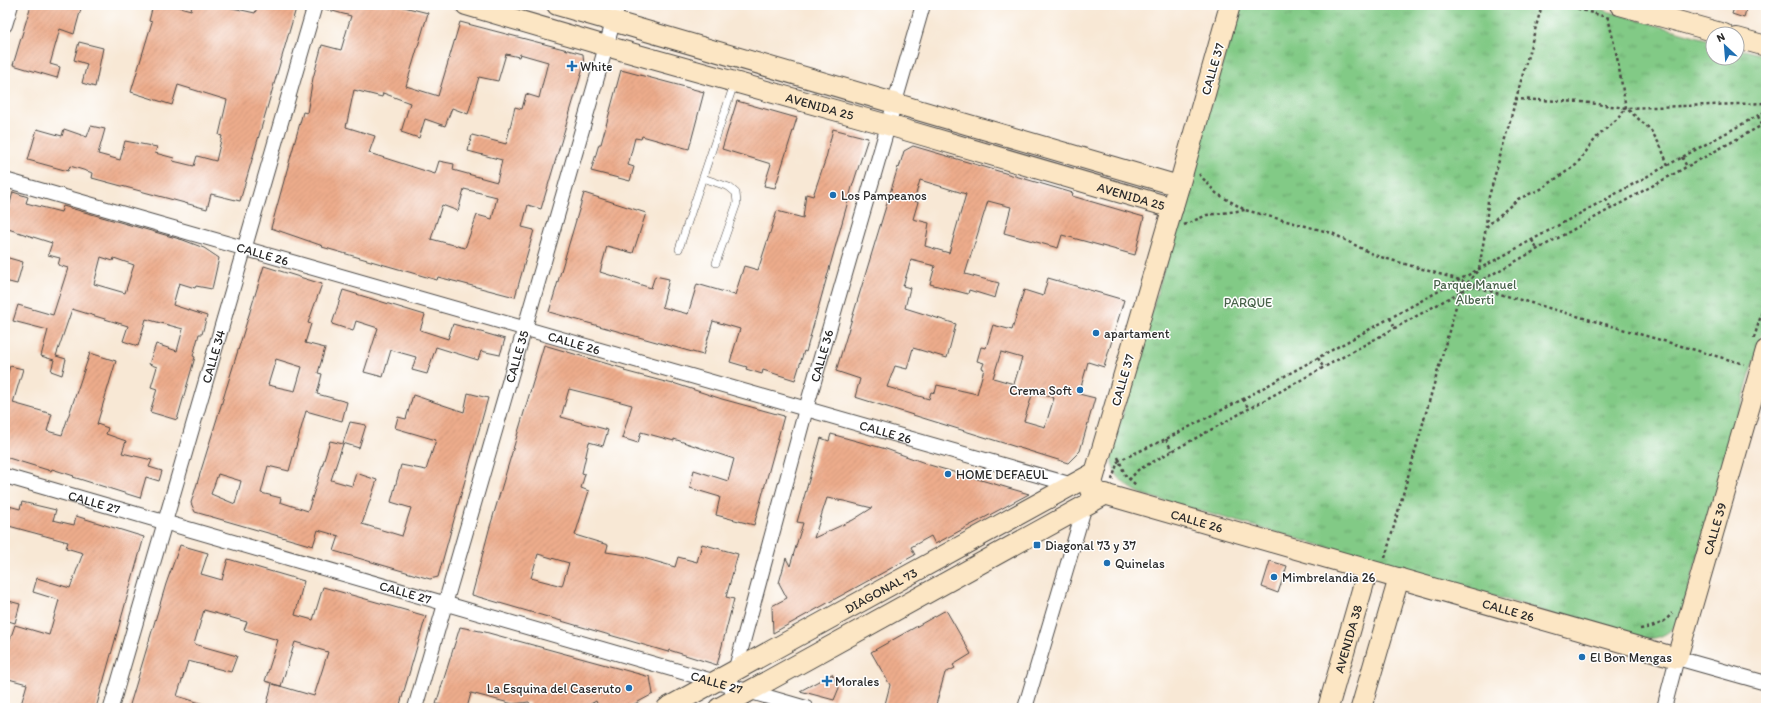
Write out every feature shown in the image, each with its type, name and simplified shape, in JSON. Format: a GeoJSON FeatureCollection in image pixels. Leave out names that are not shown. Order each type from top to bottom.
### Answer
{"type":"FeatureCollection","features":[{"type":"Feature","properties":{"kind":"main road","name":"AVENIDA 25"},"geometry":{"type":"LineString","coordinates":[[466,5],[1173,208]]}},
{"type":"Feature","properties":{"kind":"main road","name":"AVENIDA 25"},"geometry":{"type":"LineString","coordinates":[[557,5],[615,13],[895,102],[1179,186]]}},
{"type":"Feature","properties":{"kind":"main road","name":"CALLE 37"},"geometry":{"type":"LineString","coordinates":[[1089,489],[1173,208],[1230,5]]}},
{"type":"Feature","properties":{"kind":"main road"},"geometry":{"type":"LineString","coordinates":[[1614,11],[1705,30]]}},
{"type":"Feature","properties":{"kind":"main road"},"geometry":{"type":"LineString","coordinates":[[1745,40],[1766,46]]}},
{"type":"Feature","properties":{"kind":"main road","name":"CALLE 39"},"geometry":{"type":"LineString","coordinates":[[1677,658],[1763,349]]}},
{"type":"Feature","properties":{"kind":"main road","name":"CALLE 26"},"geometry":{"type":"LineString","coordinates":[[1089,489],[1395,569],[1677,658]]}},
{"type":"Feature","properties":{"kind":"main road","name":"DIAGONAL 73"},"geometry":{"type":"LineString","coordinates":[[667,708],[733,682],[1089,489]]}},
{"type":"Feature","properties":{"kind":"main road","name":"AVENIDA 38"},"geometry":{"type":"LineString","coordinates":[[1328,708],[1373,563]]}},
{"type":"Feature","properties":{"kind":"main road"},"geometry":{"type":"LineString","coordinates":[[1361,708],[1395,569]]}},
{"type":"Feature","properties":{"kind":"main road","name":"DIAGONAL 73"},"geometry":{"type":"LineString","coordinates":[[722,707],[733,682]]}},
{"type":"Feature","properties":{"kind":"street"},"geometry":{"type":"LineString","coordinates":[[5,25],[11,5]]}},
{"type":"Feature","properties":{"kind":"street","name":"CALLE 34"},"geometry":{"type":"LineString","coordinates":[[111,708],[315,5]]}},
{"type":"Feature","properties":{"kind":"street","name":"CALLE 36"},"geometry":{"type":"LineString","coordinates":[[733,682],[806,409],[923,5]]}},
{"type":"Feature","properties":{"kind":"street","name":"CALLE 35"},"geometry":{"type":"LineString","coordinates":[[415,708],[615,13]]}},
{"type":"Feature","properties":{"kind":"street","name":"CALLE 26"},"geometry":{"type":"LineString","coordinates":[[5,180],[1089,489]]}},
{"type":"Feature","properties":{"kind":"street","name":"CALLE 27"},"geometry":{"type":"LineString","coordinates":[[5,476],[444,603],[733,682],[806,708]]}},
{"type":"Feature","properties":{"kind":"street","name":"CALLE 37"},"geometry":{"type":"LineString","coordinates":[[1025,708],[1089,489]]}},
{"type":"Feature","properties":{"kind":"street","name":"CALLE 26"},"geometry":{"type":"LineString","coordinates":[[1677,658],[1766,683]]}},
{"type":"Feature","properties":{"kind":"street","name":"CALLE 39"},"geometry":{"type":"LineString","coordinates":[[1664,708],[1677,658]]}},
{"type":"Feature","properties":{"kind":"lane"},"geometry":{"type":"LineString","coordinates":[[679,249],[735,82]]}},
{"type":"Feature","properties":{"kind":"lane"},"geometry":{"type":"LineString","coordinates":[[703,178],[729,187],[736,193],[737,203],[716,263]]}},
{"type":"Feature","properties":{"kind":"path"},"geometry":{"type":"LineString","coordinates":[[1385,558],[1460,292],[1479,270],[1486,226],[1488,200],[1542,5]]}},
{"type":"Feature","properties":{"kind":"path"},"geometry":{"type":"LineString","coordinates":[[1614,11],[1617,57],[1626,108],[1650,130],[1660,145],[1668,165]]}},
{"type":"Feature","properties":{"kind":"path"},"geometry":{"type":"LineString","coordinates":[[1515,99],[1582,102],[1626,108],[1766,102]]}},
{"type":"Feature","properties":{"kind":"path"},"geometry":{"type":"LineString","coordinates":[[1486,226],[1518,199],[1541,189],[1576,165],[1596,138],[1619,117],[1626,108]]}},
{"type":"Feature","properties":{"kind":"path"},"geometry":{"type":"LineString","coordinates":[[1118,461],[1166,439],[1244,399],[1766,111]]}},
{"type":"Feature","properties":{"kind":"path"},"geometry":{"type":"LineString","coordinates":[[1758,116],[1762,125]]}},
{"type":"Feature","properties":{"kind":"path"},"geometry":{"type":"LineString","coordinates":[[1129,480],[1138,470],[1766,123]]}},
{"type":"Feature","properties":{"kind":"path"},"geometry":{"type":"LineString","coordinates":[[1682,157],[1687,167]]}},
{"type":"Feature","properties":{"kind":"path"},"geometry":{"type":"LineString","coordinates":[[1196,170],[1216,193],[1228,202],[1245,210],[1332,233],[1374,255],[1460,280],[1472,286],[1757,374]]}},
{"type":"Feature","properties":{"kind":"path"},"geometry":{"type":"LineString","coordinates":[[1606,199],[1610,209]]}},
{"type":"Feature","properties":{"kind":"path"},"geometry":{"type":"LineString","coordinates":[[1180,226],[1207,215],[1245,210]]}},
{"type":"Feature","properties":{"kind":"path"},"geometry":{"type":"LineString","coordinates":[[1532,240],[1537,249]]}},
{"type":"Feature","properties":{"kind":"path"},"geometry":{"type":"LineString","coordinates":[[1763,349],[1766,299]]}},
{"type":"Feature","properties":{"kind":"path"},"geometry":{"type":"LineString","coordinates":[[1390,318],[1395,328]]}},
{"type":"Feature","properties":{"kind":"path"},"geometry":{"type":"LineString","coordinates":[[1318,358],[1323,368]]}},
{"type":"Feature","properties":{"kind":"path"},"geometry":{"type":"LineString","coordinates":[[1244,399],[1249,409]]}},
{"type":"Feature","properties":{"kind":"path"},"geometry":{"type":"LineString","coordinates":[[1166,439],[1172,451]]}},
{"type":"Feature","properties":{"kind":"path"},"geometry":{"type":"LineString","coordinates":[[1117,452],[1118,461],[1125,475],[1138,487]]}},
{"type":"Feature","properties":{"kind":"path"},"geometry":{"type":"LineString","coordinates":[[1373,563],[1385,558]]}},
{"type":"Feature","properties":{"kind":"path"},"geometry":{"type":"LineString","coordinates":[[1385,558],[1395,569]]}},
{"type":"Feature","properties":{"kind":"path"},"geometry":{"type":"LineString","coordinates":[[1634,629],[1651,628],[1660,624],[1666,620],[1674,609]]}},
{"type":"Feature","properties":{"kind":"green space","name":"Parque Manuel Alberti"},"geometry":{"type":"Polygon","coordinates":[[[1239,5],[1585,5],[1705,39],[1705,66],[1745,66],[1745,50],[1766,56],[1766,319],[1680,619],[1670,631],[1664,635],[1645,639],[1630,637],[1383,563],[1144,495],[1131,488],[1120,479],[1113,467],[1112,451],[1239,5]]]}},
{"type":"Feature","properties":{"kind":"building"},"geometry":{"type":"Polygon","coordinates":[[[31,5],[82,5],[74,34],[60,29],[50,64],[60,67],[57,78],[13,65],[31,5]]]}},
{"type":"Feature","properties":{"kind":"building"},"geometry":{"type":"Polygon","coordinates":[[[153,5],[172,5],[191,10],[192,5],[219,5],[255,13],[258,5],[297,5],[240,201],[211,194],[207,209],[92,178],[93,173],[70,166],[68,171],[28,160],[37,129],[62,136],[64,129],[87,137],[91,126],[105,129],[98,154],[120,160],[125,141],[157,147],[155,153],[174,158],[173,161],[194,166],[197,156],[216,161],[222,136],[219,135],[227,100],[178,85],[172,105],[131,92],[152,22],[149,21],[153,5]]]}},
{"type":"Feature","properties":{"kind":"building"},"geometry":{"type":"Polygon","coordinates":[[[326,5],[396,5],[428,13],[406,86],[438,96],[460,22],[583,54],[584,65],[541,209],[528,205],[522,227],[534,230],[515,297],[438,277],[437,280],[322,247],[323,246],[271,228],[303,112],[307,113],[313,78],[322,45],[341,50],[351,16],[325,9],[326,5]],[[506,54],[498,81],[479,77],[468,114],[452,108],[445,126],[425,119],[419,138],[401,132],[410,103],[383,93],[382,97],[354,90],[346,127],[375,136],[369,153],[435,174],[439,161],[454,164],[453,170],[497,182],[502,160],[468,151],[472,135],[506,144],[515,107],[522,109],[526,94],[539,98],[548,62],[520,54],[519,57],[506,54]],[[464,189],[458,211],[442,205],[431,239],[465,248],[477,215],[492,219],[497,197],[464,189]]]}},
{"type":"Feature","properties":{"kind":"building"},"geometry":{"type":"Polygon","coordinates":[[[1735,5],[1747,5],[1744,18],[1732,14],[1735,5]]]}},
{"type":"Feature","properties":{"kind":"building"},"geometry":{"type":"Polygon","coordinates":[[[79,42],[103,48],[95,87],[82,83],[87,64],[74,60],[79,42]]]}},
{"type":"Feature","properties":{"kind":"building"},"geometry":{"type":"Polygon","coordinates":[[[621,70],[704,92],[689,149],[642,136],[641,139],[635,138],[628,165],[634,167],[630,181],[591,171],[599,144],[601,144],[621,70]]]}},
{"type":"Feature","properties":{"kind":"building"},"geometry":{"type":"Polygon","coordinates":[[[737,101],[797,118],[775,188],[764,186],[771,164],[722,149],[737,101]]]}},
{"type":"Feature","properties":{"kind":"building"},"geometry":{"type":"Polygon","coordinates":[[[833,129],[868,138],[852,187],[806,352],[804,351],[795,380],[763,370],[762,374],[746,369],[747,367],[730,362],[740,329],[713,321],[703,355],[549,312],[584,193],[646,213],[633,253],[607,246],[600,272],[651,288],[655,276],[669,279],[662,307],[688,314],[697,284],[735,295],[744,266],[758,270],[777,211],[803,218],[806,194],[813,196],[826,158],[833,129]]]}},
{"type":"Feature","properties":{"kind":"building"},"geometry":{"type":"Polygon","coordinates":[[[913,146],[1073,193],[1072,196],[1144,217],[1135,255],[1062,235],[1058,248],[1004,233],[1011,207],[988,201],[965,274],[999,283],[995,298],[969,290],[968,294],[930,284],[935,266],[911,260],[903,286],[910,288],[905,308],[956,324],[947,358],[913,348],[907,369],[895,366],[887,387],[929,399],[931,392],[935,393],[937,385],[977,394],[984,369],[982,368],[984,363],[977,361],[981,347],[986,348],[993,325],[1012,330],[1024,290],[1043,296],[1048,278],[1124,300],[1104,367],[1088,362],[1079,394],[1095,398],[1080,451],[1068,463],[855,397],[860,379],[836,371],[904,151],[913,146]],[[920,180],[914,201],[918,202],[913,219],[929,223],[925,246],[949,253],[966,194],[920,180]],[[1001,352],[993,378],[1014,384],[1022,358],[1001,352]],[[1033,392],[1024,421],[1045,427],[1054,398],[1033,392]]]}},
{"type":"Feature","properties":{"kind":"building"},"geometry":{"type":"Polygon","coordinates":[[[13,192],[28,197],[26,203],[61,212],[63,206],[183,240],[204,248],[219,258],[212,289],[196,286],[195,288],[179,283],[173,305],[207,316],[202,334],[199,334],[193,356],[195,357],[177,420],[150,412],[157,389],[151,387],[157,367],[149,364],[156,344],[177,351],[183,329],[146,319],[138,346],[123,341],[128,326],[72,309],[56,356],[66,359],[62,375],[51,371],[54,360],[41,356],[48,330],[13,321],[18,305],[53,315],[68,268],[58,265],[60,258],[48,255],[52,243],[5,228],[5,210],[8,211],[13,192]],[[101,257],[94,284],[125,293],[134,265],[114,258],[113,261],[101,257]]]}},
{"type":"Feature","properties":{"kind":"building"},"geometry":{"type":"Polygon","coordinates":[[[5,257],[23,262],[17,284],[5,281],[5,257]]]}},
{"type":"Feature","properties":{"kind":"building"},"geometry":{"type":"Polygon","coordinates":[[[264,266],[322,284],[308,323],[311,324],[305,343],[325,348],[318,373],[322,374],[317,394],[347,402],[342,421],[306,411],[289,471],[268,466],[261,493],[281,498],[280,502],[308,511],[330,441],[343,444],[331,480],[352,486],[356,473],[377,480],[362,524],[402,536],[411,508],[391,502],[401,465],[426,470],[436,440],[395,428],[398,417],[406,419],[413,395],[464,412],[468,393],[488,398],[438,577],[430,579],[334,551],[339,536],[318,530],[313,546],[195,512],[191,503],[264,266]],[[276,359],[268,385],[295,391],[302,367],[276,359]],[[218,474],[211,494],[235,504],[241,481],[218,474]]]}},
{"type":"Feature","properties":{"kind":"building"},"geometry":{"type":"Polygon","coordinates":[[[343,290],[425,315],[420,330],[448,339],[453,324],[505,339],[500,355],[481,351],[478,360],[436,347],[427,374],[412,370],[416,357],[391,350],[383,377],[364,372],[378,328],[356,321],[353,331],[332,324],[343,290]]]}},
{"type":"Feature","properties":{"kind":"building"},"geometry":{"type":"Polygon","coordinates":[[[544,345],[625,369],[624,371],[673,383],[722,399],[784,416],[754,525],[716,515],[720,497],[690,488],[694,470],[728,481],[734,459],[674,439],[674,441],[641,432],[638,443],[622,438],[632,405],[569,389],[561,417],[608,430],[603,446],[589,442],[582,473],[585,474],[581,488],[589,491],[575,535],[608,545],[606,552],[640,557],[675,567],[678,557],[697,562],[702,544],[738,554],[726,597],[734,599],[717,665],[669,650],[668,652],[472,595],[489,530],[544,345]],[[538,554],[531,578],[562,586],[569,563],[538,554]]]}},
{"type":"Feature","properties":{"kind":"building"},"geometry":{"type":"Polygon","coordinates":[[[90,353],[116,361],[97,424],[108,428],[106,434],[126,441],[122,453],[152,460],[149,467],[162,471],[159,481],[146,477],[140,498],[52,469],[51,471],[5,457],[5,375],[7,376],[10,366],[23,369],[13,403],[52,414],[47,431],[62,435],[90,353]]]}},
{"type":"Feature","properties":{"kind":"building"},"geometry":{"type":"Polygon","coordinates":[[[350,422],[366,425],[359,448],[343,443],[350,422]]]}},
{"type":"Feature","properties":{"kind":"building"},"geometry":{"type":"Polygon","coordinates":[[[831,434],[886,449],[926,464],[1029,494],[935,544],[931,536],[911,547],[915,555],[773,633],[772,606],[787,598],[779,583],[786,558],[790,566],[803,523],[797,522],[821,438],[829,441],[831,434]],[[827,498],[814,538],[853,520],[872,508],[827,498]]]}},
{"type":"Feature","properties":{"kind":"building"},"geometry":{"type":"Polygon","coordinates":[[[22,502],[56,510],[53,520],[74,525],[76,516],[144,537],[96,708],[20,708],[27,684],[5,678],[5,654],[15,625],[49,635],[59,600],[33,592],[37,578],[70,588],[83,553],[66,548],[68,542],[5,525],[5,505],[20,509],[22,502]]]}},
{"type":"Feature","properties":{"kind":"building"},"geometry":{"type":"Polygon","coordinates":[[[180,545],[208,553],[201,574],[222,580],[228,559],[304,581],[295,615],[313,620],[323,587],[426,616],[399,708],[266,708],[272,683],[265,681],[278,640],[244,630],[247,622],[204,610],[194,644],[237,656],[231,672],[188,661],[177,696],[207,705],[207,708],[129,708],[166,584],[180,545]],[[295,642],[281,686],[273,684],[314,696],[328,652],[295,642]]]}},
{"type":"Feature","properties":{"kind":"building","name":"Mimbrelandia 26"},"geometry":{"type":"Polygon","coordinates":[[[1270,561],[1287,566],[1278,593],[1262,587],[1270,561]]]}},
{"type":"Feature","properties":{"kind":"building"},"geometry":{"type":"Polygon","coordinates":[[[5,600],[20,604],[15,623],[5,620],[5,600]]]}},
{"type":"Feature","properties":{"kind":"building"},"geometry":{"type":"Polygon","coordinates":[[[946,610],[971,654],[953,665],[955,668],[945,673],[935,708],[884,708],[890,685],[871,652],[946,610]]]}},
{"type":"Feature","properties":{"kind":"building"},"geometry":{"type":"Polygon","coordinates":[[[460,627],[485,632],[650,677],[653,694],[627,708],[599,708],[596,701],[583,708],[532,708],[529,702],[513,704],[471,693],[467,708],[454,708],[436,704],[460,627]]]}},
{"type":"Feature","properties":{"kind":"building","name":"Morales"},"geometry":{"type":"Polygon","coordinates":[[[832,674],[839,688],[834,700],[800,691],[832,674]]]}},
{"type":"Feature","properties":{"kind":"place","name":"White"},"geometry":{"type":"Point","coordinates":[572,66]}},
{"type":"Feature","properties":{"kind":"place","name":"Los Pampeanos"},"geometry":{"type":"Point","coordinates":[833,195]}},
{"type":"Feature","properties":{"kind":"place","name":"apartament"},"geometry":{"type":"Point","coordinates":[1096,333]}},
{"type":"Feature","properties":{"kind":"place","name":"Crema Soft"},"geometry":{"type":"Point","coordinates":[1080,390]}},
{"type":"Feature","properties":{"kind":"place","name":"HOME DEFAEUL"},"geometry":{"type":"Point","coordinates":[948,474]}},
{"type":"Feature","properties":{"kind":"place","name":"Diagonal 73 y 37"},"geometry":{"type":"Point","coordinates":[1037,545]}},
{"type":"Feature","properties":{"kind":"place","name":"Quinelas"},"geometry":{"type":"Point","coordinates":[1107,563]}},
{"type":"Feature","properties":{"kind":"place","name":"Mimbrelandia 26"},"geometry":{"type":"Point","coordinates":[1274,577]}},
{"type":"Feature","properties":{"kind":"place","name":"El Bon Mengas"},"geometry":{"type":"Point","coordinates":[1582,657]}},
{"type":"Feature","properties":{"kind":"place","name":"Morales"},"geometry":{"type":"Point","coordinates":[827,681]}},
{"type":"Feature","properties":{"kind":"place","name":"La Esquina del Caseruto"},"geometry":{"type":"Point","coordinates":[629,688]}},
{"type":"Feature","properties":{"kind":"park label","name":"PARQUE"},"geometry":{"type":"Point","coordinates":[1248,302]}}]}
